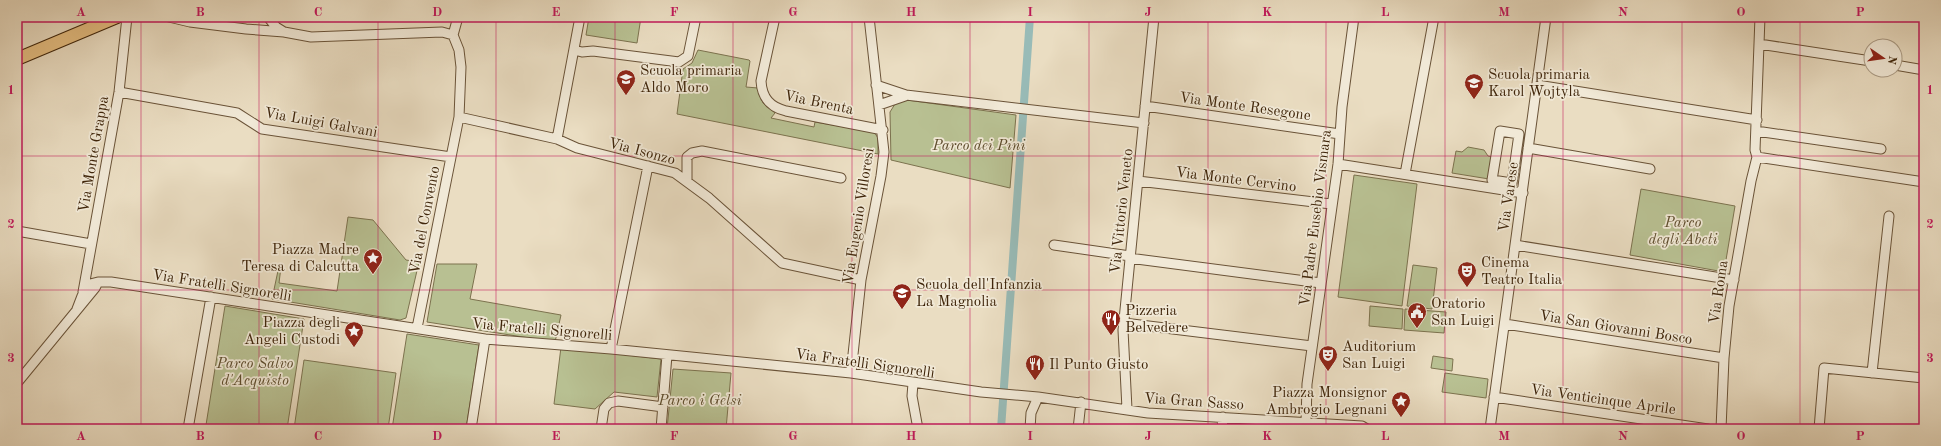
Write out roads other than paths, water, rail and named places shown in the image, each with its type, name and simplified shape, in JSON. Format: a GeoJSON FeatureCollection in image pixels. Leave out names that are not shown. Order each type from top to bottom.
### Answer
{"type":"FeatureCollection","features":[{"type":"Feature","properties":{"kind":"main road"},"geometry":{"type":"LineString","coordinates":[[17,59],[113,18]]}},
{"type":"Feature","properties":{"kind":"street","name":"Via Monte Grappa"},"geometry":{"type":"LineString","coordinates":[[82,296],[119,92],[126,17]]}},
{"type":"Feature","properties":{"kind":"street"},"geometry":{"type":"LineString","coordinates":[[169,17],[186,21],[246,29],[284,32],[311,37],[431,32],[442,32],[453,35],[458,17]]}},
{"type":"Feature","properties":{"kind":"street"},"geometry":{"type":"LineString","coordinates":[[268,17],[276,27],[284,32]]}},
{"type":"Feature","properties":{"kind":"street"},"geometry":{"type":"LineString","coordinates":[[557,139],[580,17]]}},
{"type":"Feature","properties":{"kind":"street"},"geometry":{"type":"LineString","coordinates":[[574,47],[582,52],[593,51],[679,62],[688,56],[696,17]]}},
{"type":"Feature","properties":{"kind":"street","name":"Via Brenta"},"geometry":{"type":"LineString","coordinates":[[775,17],[761,81],[762,90],[769,104],[777,109],[883,130]]}},
{"type":"Feature","properties":{"kind":"street","name":"Via Eugenio Villoresi"},"geometry":{"type":"LineString","coordinates":[[851,373],[861,280],[884,162],[883,130],[876,85],[869,17]]}},
{"type":"Feature","properties":{"kind":"street","name":"Via Vittorio Veneto"},"geometry":{"type":"LineString","coordinates":[[1126,409],[1124,323],[1129,257],[1154,17]]}},
{"type":"Feature","properties":{"kind":"street","name":"Via Padre Eusebio Vismara"},"geometry":{"type":"LineString","coordinates":[[1306,423],[1307,384],[1331,204],[1338,164],[1340,134],[1354,17]]}},
{"type":"Feature","properties":{"kind":"street"},"geometry":{"type":"LineString","coordinates":[[1405,174],[1434,17]]}},
{"type":"Feature","properties":{"kind":"street","name":"Via Varese"},"geometry":{"type":"LineString","coordinates":[[1490,429],[1546,17]]}},
{"type":"Feature","properties":{"kind":"street","name":"Via Roma"},"geometry":{"type":"LineString","coordinates":[[1721,429],[1724,358],[1734,280],[1751,181],[1757,157],[1754,150],[1757,120],[1760,17]]}},
{"type":"Feature","properties":{"kind":"street","name":"Via del Convento"},"geometry":{"type":"LineString","coordinates":[[417,328],[459,117],[462,67],[459,50],[453,35]]}},
{"type":"Feature","properties":{"kind":"street"},"geometry":{"type":"LineString","coordinates":[[1759,44],[1863,60]]}},
{"type":"Feature","properties":{"kind":"street"},"geometry":{"type":"LineString","coordinates":[[1903,66],[1924,70]]}},
{"type":"Feature","properties":{"kind":"street"},"geometry":{"type":"LineString","coordinates":[[876,85],[906,95],[1144,123]]}},
{"type":"Feature","properties":{"kind":"street"},"geometry":{"type":"LineString","coordinates":[[1537,85],[1757,120]]}},
{"type":"Feature","properties":{"kind":"street","name":"Via Luigi Galvani"},"geometry":{"type":"LineString","coordinates":[[119,92],[237,113],[262,129],[451,157]]}},
{"type":"Feature","properties":{"kind":"street"},"geometry":{"type":"LineString","coordinates":[[879,105],[906,95]]}},
{"type":"Feature","properties":{"kind":"street","name":"Via Monte Resegone"},"geometry":{"type":"LineString","coordinates":[[1145,106],[1340,134]]}},
{"type":"Feature","properties":{"kind":"street","name":"Via Isonzo"},"geometry":{"type":"LineString","coordinates":[[459,117],[557,139],[576,148],[675,173],[733,218],[782,263],[861,280]]}},
{"type":"Feature","properties":{"kind":"street"},"geometry":{"type":"LineString","coordinates":[[1500,131],[1519,134],[1512,183],[1492,180],[1500,131]]}},
{"type":"Feature","properties":{"kind":"street"},"geometry":{"type":"LineString","coordinates":[[1756,131],[1881,149]]}},
{"type":"Feature","properties":{"kind":"street"},"geometry":{"type":"LineString","coordinates":[[1528,148],[1650,169]]}},
{"type":"Feature","properties":{"kind":"street"},"geometry":{"type":"LineString","coordinates":[[687,181],[687,157],[692,153],[702,151],[841,178]]}},
{"type":"Feature","properties":{"kind":"street"},"geometry":{"type":"LineString","coordinates":[[1757,157],[1924,182]]}},
{"type":"Feature","properties":{"kind":"street"},"geometry":{"type":"LineString","coordinates":[[1338,164],[1523,193]]}},
{"type":"Feature","properties":{"kind":"street"},"geometry":{"type":"LineString","coordinates":[[611,349],[648,166]]}},
{"type":"Feature","properties":{"kind":"street","name":"Via Monte Cervino"},"geometry":{"type":"LineString","coordinates":[[1138,181],[1331,204]]}},
{"type":"Feature","properties":{"kind":"street"},"geometry":{"type":"LineString","coordinates":[[1872,373],[1889,216]]}},
{"type":"Feature","properties":{"kind":"street"},"geometry":{"type":"LineString","coordinates":[[17,231],[91,244]]}},
{"type":"Feature","properties":{"kind":"street"},"geometry":{"type":"LineString","coordinates":[[1054,245],[1129,257],[1321,283]]}},
{"type":"Feature","properties":{"kind":"street"},"geometry":{"type":"LineString","coordinates":[[1515,246],[1734,280]]}},
{"type":"Feature","properties":{"kind":"street"},"geometry":{"type":"LineString","coordinates":[[77,309],[82,296],[89,285],[98,282]]}},
{"type":"Feature","properties":{"kind":"street"},"geometry":{"type":"LineString","coordinates":[[17,383],[95,288],[98,282]]}},
{"type":"Feature","properties":{"kind":"street","name":"Via Fratelli Signorelli"},"geometry":{"type":"LineString","coordinates":[[98,282],[211,297],[417,328],[485,340],[611,349],[851,373],[986,393],[1019,395]]}},
{"type":"Feature","properties":{"kind":"street"},"geometry":{"type":"LineString","coordinates":[[188,429],[211,297]]}},
{"type":"Feature","properties":{"kind":"street"},"geometry":{"type":"LineString","coordinates":[[1124,323],[1312,346]]}},
{"type":"Feature","properties":{"kind":"street","name":"Via San Giovanni Bosco"},"geometry":{"type":"LineString","coordinates":[[1505,324],[1724,358]]}},
{"type":"Feature","properties":{"kind":"street"},"geometry":{"type":"LineString","coordinates":[[471,429],[485,340]]}},
{"type":"Feature","properties":{"kind":"street"},"geometry":{"type":"LineString","coordinates":[[661,429],[667,355]]}},
{"type":"Feature","properties":{"kind":"street"},"geometry":{"type":"LineString","coordinates":[[1819,429],[1824,368],[1924,378]]}},
{"type":"Feature","properties":{"kind":"street"},"geometry":{"type":"LineString","coordinates":[[913,383],[912,396],[918,429]]}},
{"type":"Feature","properties":{"kind":"street","name":"Via Gran Sasso"},"geometry":{"type":"LineString","coordinates":[[1019,395],[1148,412],[1362,426],[1367,429]]}},
{"type":"Feature","properties":{"kind":"street"},"geometry":{"type":"LineString","coordinates":[[1030,429],[1031,413],[1038,397]]}},
{"type":"Feature","properties":{"kind":"street","name":"Via Venticinque Aprile"},"geometry":{"type":"LineString","coordinates":[[1494,397],[1708,429]]}},
{"type":"Feature","properties":{"kind":"street"},"geometry":{"type":"LineString","coordinates":[[602,429],[604,409],[609,403],[618,401],[663,407]]}},
{"type":"Feature","properties":{"kind":"street"},"geometry":{"type":"LineString","coordinates":[[1078,429],[1081,402]]}},
{"type":"Feature","properties":{"kind":"street"},"geometry":{"type":"LineString","coordinates":[[1222,429],[1223,417]]}},
{"type":"Feature","properties":{"kind":"waterway"},"geometry":{"type":"LineString","coordinates":[[1001,429],[1030,17]]}},
{"type":"Feature","properties":{"kind":"place","name":"Scuola primaria Aldo Moro"},"geometry":{"type":"Point","coordinates":[626,96]}},
{"type":"Feature","properties":{"kind":"place","name":"Scuola primaria Karol Wojtyla"},"geometry":{"type":"Point","coordinates":[1474,100]}},
{"type":"Feature","properties":{"kind":"place","name":"Piazza Madre Teresa di Calcutta"},"geometry":{"type":"Point","coordinates":[373,275]}},
{"type":"Feature","properties":{"kind":"place","name":"Cinema Teatro Italia"},"geometry":{"type":"Point","coordinates":[1467,288]}},
{"type":"Feature","properties":{"kind":"place","name":"Scuola dell'Infanzia La Magnolia"},"geometry":{"type":"Point","coordinates":[902,310]}},
{"type":"Feature","properties":{"kind":"place","name":"Oratorio San Luigi"},"geometry":{"type":"Point","coordinates":[1417,329]}},
{"type":"Feature","properties":{"kind":"place","name":"Pizzeria Belvedere"},"geometry":{"type":"Point","coordinates":[1111,336]}},
{"type":"Feature","properties":{"kind":"place","name":"Piazza degli Angeli Custodi"},"geometry":{"type":"Point","coordinates":[354,348]}},
{"type":"Feature","properties":{"kind":"place","name":"Auditorium San Luigi"},"geometry":{"type":"Point","coordinates":[1328,372]}},
{"type":"Feature","properties":{"kind":"place","name":"Il Punto Giusto"},"geometry":{"type":"Point","coordinates":[1035,381]}},
{"type":"Feature","properties":{"kind":"place","name":"Piazza Monsignor Ambrogio Legnani"},"geometry":{"type":"Point","coordinates":[1401,418]}},
{"type":"Feature","properties":{"kind":"park label","name":"Parco dei Pini"},"geometry":{"type":"Point","coordinates":[979,145]}},
{"type":"Feature","properties":{"kind":"park label","name":"Parco degli Abeti"},"geometry":{"type":"Point","coordinates":[1683,230]}},
{"type":"Feature","properties":{"kind":"park label","name":"Parco Salvo d'Acquisto"},"geometry":{"type":"Point","coordinates":[255,372]}},
{"type":"Feature","properties":{"kind":"park label","name":"Parco i Gelsi"},"geometry":{"type":"Point","coordinates":[700,400]}}]}
